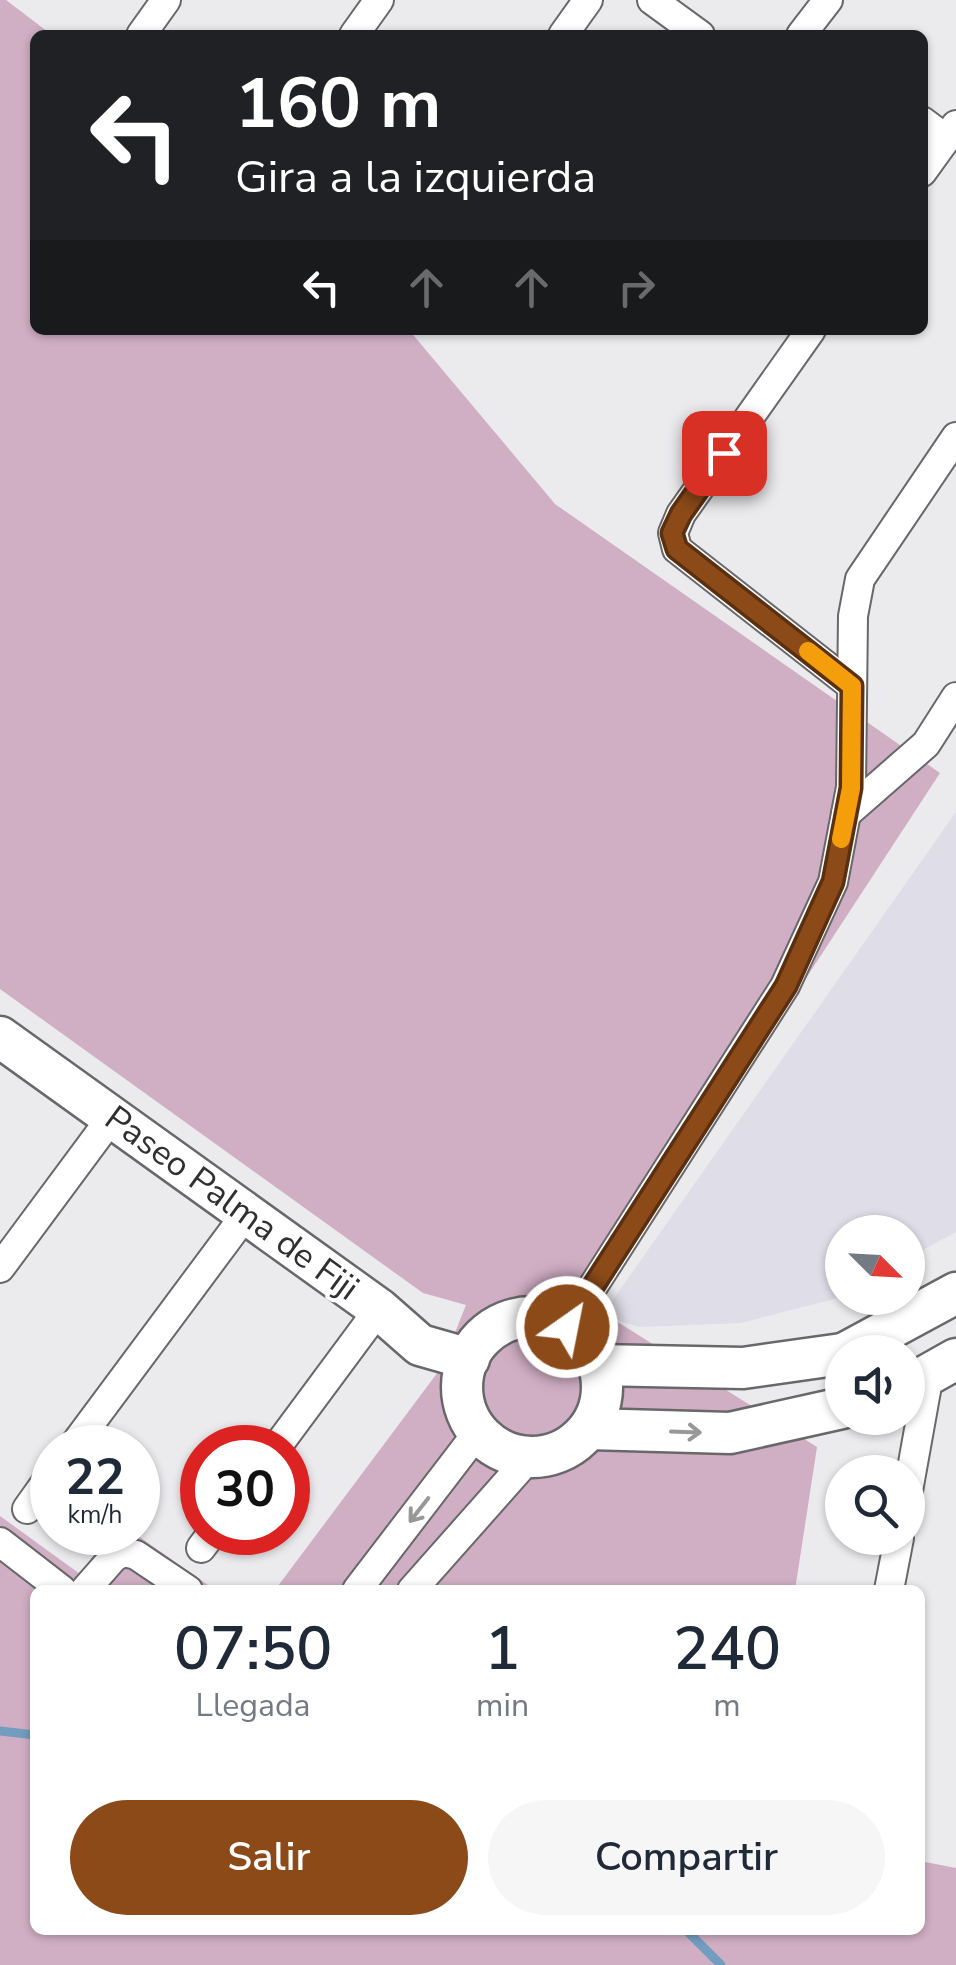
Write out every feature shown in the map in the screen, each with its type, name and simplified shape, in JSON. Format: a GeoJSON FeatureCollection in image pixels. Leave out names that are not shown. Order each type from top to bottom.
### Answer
{"type":"FeatureCollection","features":[{"type":"Feature","properties":{"kind":"street"},"geometry":{"type":"LineString","coordinates":[[145,30],[166,0]]}},
{"type":"Feature","properties":{"kind":"street"},"geometry":{"type":"LineString","coordinates":[[358,30],[379,0]]}},
{"type":"Feature","properties":{"kind":"street"},"geometry":{"type":"LineString","coordinates":[[567,30],[588,0]]}},
{"type":"Feature","properties":{"kind":"street"},"geometry":{"type":"LineString","coordinates":[[652,0],[693,30]]}},
{"type":"Feature","properties":{"kind":"street"},"geometry":{"type":"LineString","coordinates":[[808,30],[828,0]]}},
{"type":"Feature","properties":{"kind":"street"},"geometry":{"type":"LineString","coordinates":[[928,164],[951,132]]}},
{"type":"Feature","properties":{"kind":"street"},"geometry":{"type":"LineString","coordinates":[[808,335],[681,514],[672,533],[677,549],[852,686]]}},
{"type":"Feature","properties":{"kind":"street"},"geometry":{"type":"LineString","coordinates":[[567,1327],[786,986],[833,882],[851,788],[853,616],[860,579],[956,437]]}},
{"type":"Feature","properties":{"kind":"street"},"geometry":{"type":"LineString","coordinates":[[846,814],[926,744],[956,697]]}},
{"type":"Feature","properties":{"kind":"street","name":"Paseo Palma de Fiji"},"geometry":{"type":"LineString","coordinates":[[0,1036],[379,1309],[420,1345],[468,1359]]}},
{"type":"Feature","properties":{"kind":"street"},"geometry":{"type":"LineString","coordinates":[[0,1268],[112,1117]]}},
{"type":"Feature","properties":{"kind":"street"},"geometry":{"type":"LineString","coordinates":[[89,1425],[246,1214]]}},
{"type":"Feature","properties":{"kind":"street"},"geometry":{"type":"LineString","coordinates":[[878,1335],[956,1293]]}},
{"type":"Feature","properties":{"kind":"street"},"geometry":{"type":"LineString","coordinates":[[293,1425],[379,1309]]}},
{"type":"Feature","properties":{"kind":"street"},"geometry":{"type":"LineString","coordinates":[[550,1319],[567,1327],[591,1350],[598,1365],[602,1398],[589,1429],[564,1450],[529,1458],[492,1445],[478,1432],[463,1397],[468,1359],[479,1342],[511,1320],[550,1319]]}},
{"type":"Feature","properties":{"kind":"street"},"geometry":{"type":"LineString","coordinates":[[598,1365],[744,1368],[825,1356]]}},
{"type":"Feature","properties":{"kind":"street"},"geometry":{"type":"LineString","coordinates":[[915,1455],[931,1373]]}},
{"type":"Feature","properties":{"kind":"street"},"geometry":{"type":"LineString","coordinates":[[589,1429],[730,1434],[825,1412]]}},
{"type":"Feature","properties":{"kind":"street"},"geometry":{"type":"LineString","coordinates":[[361,1585],[478,1432]]}},
{"type":"Feature","properties":{"kind":"street"},"geometry":{"type":"LineString","coordinates":[[416,1585],[529,1458]]}},
{"type":"Feature","properties":{"kind":"street"},"geometry":{"type":"LineString","coordinates":[[27,1509],[30,1505]]}},
{"type":"Feature","properties":{"kind":"street"},"geometry":{"type":"LineString","coordinates":[[0,1542],[56,1585]]}},
{"type":"Feature","properties":{"kind":"street"},"geometry":{"type":"LineString","coordinates":[[89,1585],[114,1557],[124,1552],[136,1554],[181,1585]]}},
{"type":"Feature","properties":{"kind":"street"},"geometry":{"type":"LineString","coordinates":[[891,1585],[896,1555]]}},
{"type":"Feature","properties":{"kind":"shaded area"},"geometry":{"type":"Polygon","coordinates":[[[0,0],[6,0],[45,30],[30,30],[30,335],[413,335],[555,504],[940,773],[592,1306],[817,1447],[796,1585],[279,1585],[301,1555],[310,1555],[310,1543],[441,1368],[466,1305],[423,1293],[0,989],[0,0]]]}},
{"type":"Feature","properties":{"kind":"shaded area"},"geometry":{"type":"Polygon","coordinates":[[[956,812],[956,1232],[925,1249],[925,1215],[825,1215],[825,1301],[741,1323],[639,1327],[605,1311],[956,812]]]}},
{"type":"Feature","properties":{"kind":"shaded area"},"geometry":{"type":"Polygon","coordinates":[[[0,1516],[30,1538],[30,1555],[54,1555],[80,1574],[94,1555],[160,1555],[160,1551],[208,1585],[30,1585],[30,1935],[925,1935],[925,1862],[956,1868],[956,1965],[0,1965],[0,1516]]]}},
{"type":"Feature","properties":{"kind":"waterway"},"geometry":{"type":"LineString","coordinates":[[0,1731],[30,1734]]}},
{"type":"Feature","properties":{"kind":"waterway"},"geometry":{"type":"LineString","coordinates":[[691,1935],[721,1965]]}},
{"type":"Feature","properties":{"kind":"slow traffic"},"geometry":{"type":"LineString","coordinates":[[808,651],[852,686],[851,788],[841,839]]}},
{"type":"Feature","properties":{"kind":"route"},"geometry":{"type":"LineString","coordinates":[[567,1327],[786,986],[833,882],[851,788],[852,686],[677,549],[672,533],[681,514],[724,453]]}}]}
